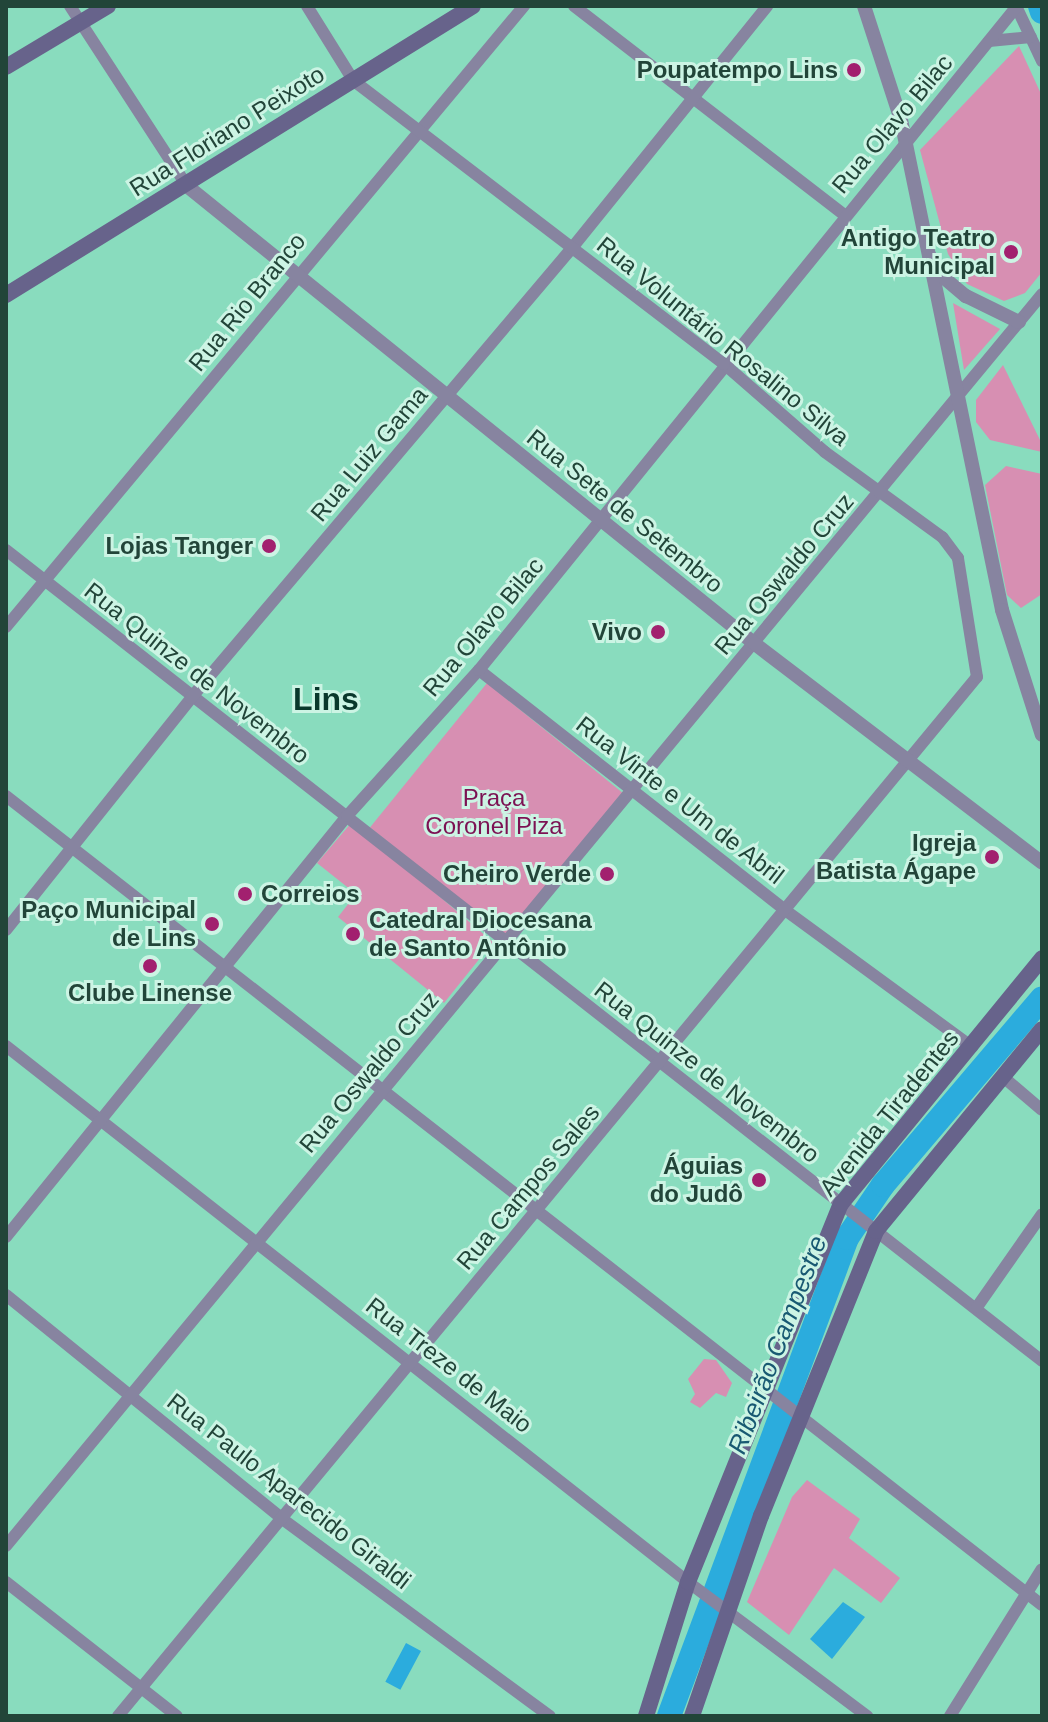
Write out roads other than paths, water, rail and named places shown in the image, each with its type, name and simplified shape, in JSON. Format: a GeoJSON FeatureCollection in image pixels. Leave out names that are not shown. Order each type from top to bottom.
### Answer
{"type":"FeatureCollection","features":[{"type":"Feature","properties":{"kind":"main road"},"geometry":{"type":"LineString","coordinates":[[6,67],[108,6]]}},
{"type":"Feature","properties":{"kind":"main road","name":"Rua Floriano Peixoto"},"geometry":{"type":"LineString","coordinates":[[6,295],[187,186],[473,6]]}},
{"type":"Feature","properties":{"kind":"main road","name":"Avenida Tiradentes"},"geometry":{"type":"LineString","coordinates":[[646,1716],[693,1586],[773,1392],[844,1207],[1042,958]]}},
{"type":"Feature","properties":{"kind":"main road"},"geometry":{"type":"LineString","coordinates":[[692,1716],[724,1608],[872,1228],[1042,1029]]}},
{"type":"Feature","properties":{"kind":"street"},"geometry":{"type":"LineString","coordinates":[[70,6],[187,186]]}},
{"type":"Feature","properties":{"kind":"street","name":"Rua Voluntário Rosalino Silva"},"geometry":{"type":"LineString","coordinates":[[307,6],[353,80],[724,364],[881,494],[942,537],[958,558],[977,669],[974,687]]}},
{"type":"Feature","properties":{"kind":"street","name":"Rua Rio Branco"},"geometry":{"type":"LineString","coordinates":[[6,627],[294,276],[524,6]]}},
{"type":"Feature","properties":{"kind":"street"},"geometry":{"type":"LineString","coordinates":[[574,6],[844,215]]}},
{"type":"Feature","properties":{"kind":"street","name":"Rua Luiz Gama"},"geometry":{"type":"LineString","coordinates":[[6,930],[191,698],[572,248],[767,6]]}},
{"type":"Feature","properties":{"kind":"street"},"geometry":{"type":"LineString","coordinates":[[864,6],[888,69],[907,146],[923,246],[1002,610],[1042,735]]}},
{"type":"Feature","properties":{"kind":"street"},"geometry":{"type":"LineString","coordinates":[[1016,6],[1042,61]]}},
{"type":"Feature","properties":{"kind":"street","name":"Rua Olavo Bilac"},"geometry":{"type":"LineString","coordinates":[[6,1237],[347,816],[479,670],[844,215],[907,146],[1016,6]]}},
{"type":"Feature","properties":{"kind":"street"},"geometry":{"type":"LineString","coordinates":[[989,41],[1031,37]]}},
{"type":"Feature","properties":{"kind":"street","name":"Rua Sete de Setembro"},"geometry":{"type":"LineString","coordinates":[[187,186],[294,276],[448,394],[598,520],[1042,863]]}},
{"type":"Feature","properties":{"kind":"street"},"geometry":{"type":"LineString","coordinates":[[923,246],[943,277],[966,296],[1019,322]]}},
{"type":"Feature","properties":{"kind":"street","name":"Rua Oswaldo Cruz"},"geometry":{"type":"LineString","coordinates":[[6,1546],[629,791],[881,494],[1042,294]]}},
{"type":"Feature","properties":{"kind":"street","name":"Rua Quinze de Novembro"},"geometry":{"type":"LineString","coordinates":[[6,550],[191,698],[347,816],[1042,1361]]}},
{"type":"Feature","properties":{"kind":"street","name":"Rua Vinte e Um de Abril"},"geometry":{"type":"LineString","coordinates":[[479,670],[629,791],[972,1047]]}},
{"type":"Feature","properties":{"kind":"street","name":"Rua Campos Sales"},"geometry":{"type":"LineString","coordinates":[[118,1716],[535,1210],[974,687]]}},
{"type":"Feature","properties":{"kind":"street"},"geometry":{"type":"LineString","coordinates":[[6,796],[223,970],[384,1087],[535,1210],[773,1392],[1042,1605]]}},
{"type":"Feature","properties":{"kind":"street","name":"Rua Treze de Maio"},"geometry":{"type":"LineString","coordinates":[[6,1046],[102,1117],[256,1245],[412,1362],[693,1586],[867,1716]]}},
{"type":"Feature","properties":{"kind":"street"},"geometry":{"type":"LineString","coordinates":[[1002,1076],[1042,1110]]}},
{"type":"Feature","properties":{"kind":"street"},"geometry":{"type":"LineString","coordinates":[[977,1307],[1042,1214]]}},
{"type":"Feature","properties":{"kind":"street","name":"Rua Paulo Aparecido Giraldi"},"geometry":{"type":"LineString","coordinates":[[6,1295],[281,1518],[550,1716]]}},
{"type":"Feature","properties":{"kind":"street"},"geometry":{"type":"LineString","coordinates":[[950,1716],[1042,1569]]}},
{"type":"Feature","properties":{"kind":"street"},"geometry":{"type":"LineString","coordinates":[[6,1582],[177,1716]]}},
{"type":"Feature","properties":{"kind":"water"},"geometry":{"type":"Polygon","coordinates":[[[843,1602],[865,1617],[832,1659],[810,1639],[843,1602]]]}},
{"type":"Feature","properties":{"kind":"water"},"geometry":{"type":"Polygon","coordinates":[[[406,1643],[421,1651],[400,1690],[385,1682],[406,1643]]]}},
{"type":"Feature","properties":{"kind":"waterway","name":"Ribeirão Campestre"},"geometry":{"type":"LineString","coordinates":[[1040,6],[1042,12]]}},
{"type":"Feature","properties":{"kind":"waterway","name":"Ribeirão Campestre"},"geometry":{"type":"LineString","coordinates":[[669,1716],[847,1238],[883,1185],[1042,998]]}},
{"type":"Feature","properties":{"kind":"place","name":"Poupatempo Lins"},"geometry":{"type":"Point","coordinates":[854,70]}},
{"type":"Feature","properties":{"kind":"place","name":"Antigo Teatro Municipal"},"geometry":{"type":"Point","coordinates":[1011,252]}},
{"type":"Feature","properties":{"kind":"place","name":"Lojas Tanger"},"geometry":{"type":"Point","coordinates":[269,546]}},
{"type":"Feature","properties":{"kind":"place","name":"Vivo"},"geometry":{"type":"Point","coordinates":[658,632]}},
{"type":"Feature","properties":{"kind":"place","name":"Igreja Batista Ágape"},"geometry":{"type":"Point","coordinates":[992,857]}},
{"type":"Feature","properties":{"kind":"place","name":"Cheiro Verde"},"geometry":{"type":"Point","coordinates":[607,874]}},
{"type":"Feature","properties":{"kind":"place","name":"Correios"},"geometry":{"type":"Point","coordinates":[245,894]}},
{"type":"Feature","properties":{"kind":"place","name":"Paço Municipal de Lins"},"geometry":{"type":"Point","coordinates":[212,924]}},
{"type":"Feature","properties":{"kind":"place","name":"Catedral Diocesana de Santo Antônio"},"geometry":{"type":"Point","coordinates":[353,934]}},
{"type":"Feature","properties":{"kind":"place","name":"Clube Linense"},"geometry":{"type":"Point","coordinates":[150,966]}},
{"type":"Feature","properties":{"kind":"place","name":"Águias do Judô"},"geometry":{"type":"Point","coordinates":[759,1180]}},
{"type":"Feature","properties":{"kind":"district","name":"Lins"},"geometry":{"type":"Point","coordinates":[326,699]}},
{"type":"Feature","properties":{"kind":"park label","name":"Praça Coronel Piza"},"geometry":{"type":"Point","coordinates":[494,812]}}]}
